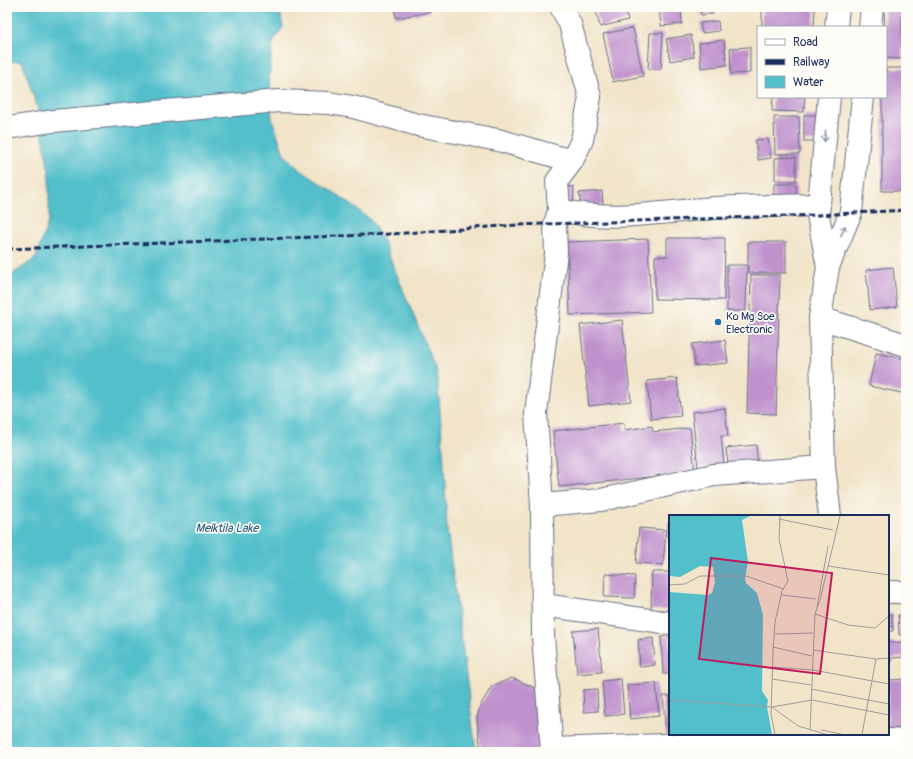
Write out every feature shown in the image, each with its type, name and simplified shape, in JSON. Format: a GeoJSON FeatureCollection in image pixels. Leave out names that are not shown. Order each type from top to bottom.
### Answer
{"type":"FeatureCollection","features":[{"type":"Feature","properties":{"kind":"main road"},"geometry":{"type":"LineString","coordinates":[[561,7],[570,24],[590,97],[582,140],[572,161],[557,181],[558,210],[555,224],[556,253],[536,413],[542,505],[543,636],[552,751],[857,741],[906,741]]}},
{"type":"Feature","properties":{"kind":"main road"},"geometry":{"type":"LineString","coordinates":[[836,26],[838,7]]}},
{"type":"Feature","properties":{"kind":"main road"},"geometry":{"type":"LineString","coordinates":[[870,26],[872,7]]}},
{"type":"Feature","properties":{"kind":"main road"},"geometry":{"type":"LineString","coordinates":[[828,267],[818,215],[829,98]]}},
{"type":"Feature","properties":{"kind":"main road"},"geometry":{"type":"LineString","coordinates":[[830,515],[824,467],[820,318],[828,267],[851,212],[863,98]]}},
{"type":"Feature","properties":{"kind":"main road"},"geometry":{"type":"LineString","coordinates":[[12,127],[279,101],[329,102],[418,125],[498,140],[572,161]]}},
{"type":"Feature","properties":{"kind":"main road"},"geometry":{"type":"LineString","coordinates":[[558,210],[581,215],[661,214],[714,208],[819,205]]}},
{"type":"Feature","properties":{"kind":"main road"},"geometry":{"type":"LineString","coordinates":[[820,318],[906,345]]}},
{"type":"Feature","properties":{"kind":"main road"},"geometry":{"type":"LineString","coordinates":[[542,505],[601,500],[714,475],[824,467]]}},
{"type":"Feature","properties":{"kind":"main road"},"geometry":{"type":"LineString","coordinates":[[889,592],[906,592]]}},
{"type":"Feature","properties":{"kind":"main road"},"geometry":{"type":"LineString","coordinates":[[543,605],[669,623]]}},
{"type":"Feature","properties":{"kind":"water","name":"Meiktila Lake"},"geometry":{"type":"Polygon","coordinates":[[[7,7],[279,7],[283,27],[273,42],[269,79],[272,119],[284,154],[299,169],[344,199],[371,220],[384,243],[437,373],[444,463],[447,529],[476,752],[7,752],[7,278],[36,258],[49,219],[49,171],[38,110],[22,61],[7,62],[7,7]]]}},
{"type":"Feature","properties":{"kind":"building"},"geometry":{"type":"Polygon","coordinates":[[[394,7],[429,7],[430,12],[396,18],[394,7]]]}},
{"type":"Feature","properties":{"kind":"building"},"geometry":{"type":"Polygon","coordinates":[[[595,7],[624,7],[628,20],[600,27],[595,7]]]}},
{"type":"Feature","properties":{"kind":"building"},"geometry":{"type":"Polygon","coordinates":[[[659,7],[681,7],[682,24],[661,26],[659,7]]]}},
{"type":"Feature","properties":{"kind":"building"},"geometry":{"type":"Polygon","coordinates":[[[701,7],[713,7],[713,14],[701,15],[701,7]]]}},
{"type":"Feature","properties":{"kind":"building"},"geometry":{"type":"Polygon","coordinates":[[[762,7],[815,7],[814,26],[762,26],[762,7]]]}},
{"type":"Feature","properties":{"kind":"building"},"geometry":{"type":"Polygon","coordinates":[[[884,7],[902,7],[902,59],[887,58],[887,26],[885,26],[884,7]]]}},
{"type":"Feature","properties":{"kind":"building"},"geometry":{"type":"Polygon","coordinates":[[[718,21],[719,31],[702,33],[700,23],[718,21]]]}},
{"type":"Feature","properties":{"kind":"building"},"geometry":{"type":"Polygon","coordinates":[[[633,28],[643,76],[613,82],[603,34],[633,28]]]}},
{"type":"Feature","properties":{"kind":"building"},"geometry":{"type":"Polygon","coordinates":[[[650,33],[663,33],[661,69],[648,69],[650,33]]]}},
{"type":"Feature","properties":{"kind":"building"},"geometry":{"type":"Polygon","coordinates":[[[691,35],[694,57],[670,61],[666,39],[691,35]]]}},
{"type":"Feature","properties":{"kind":"building"},"geometry":{"type":"Polygon","coordinates":[[[724,40],[727,65],[701,68],[699,43],[724,40]]]}},
{"type":"Feature","properties":{"kind":"building"},"geometry":{"type":"Polygon","coordinates":[[[750,47],[750,73],[731,74],[730,48],[750,47]]]}},
{"type":"Feature","properties":{"kind":"building"},"geometry":{"type":"Polygon","coordinates":[[[887,68],[906,68],[906,191],[882,191],[882,98],[887,98],[887,68]]]}},
{"type":"Feature","properties":{"kind":"building"},"geometry":{"type":"Polygon","coordinates":[[[773,98],[805,98],[804,112],[772,111],[773,98]]]}},
{"type":"Feature","properties":{"kind":"building"},"geometry":{"type":"Polygon","coordinates":[[[804,115],[821,115],[821,141],[804,141],[804,115]]]}},
{"type":"Feature","properties":{"kind":"building"},"geometry":{"type":"Polygon","coordinates":[[[774,117],[799,117],[800,154],[775,154],[774,117]]]}},
{"type":"Feature","properties":{"kind":"building"},"geometry":{"type":"Polygon","coordinates":[[[768,139],[771,158],[758,160],[755,140],[768,139]]]}},
{"type":"Feature","properties":{"kind":"building"},"geometry":{"type":"Polygon","coordinates":[[[796,157],[796,181],[775,181],[775,158],[796,157]]]}},
{"type":"Feature","properties":{"kind":"building"},"geometry":{"type":"Polygon","coordinates":[[[774,184],[796,184],[797,203],[774,204],[774,184]]]}},
{"type":"Feature","properties":{"kind":"building"},"geometry":{"type":"Polygon","coordinates":[[[562,186],[574,187],[573,207],[562,207],[562,186]]]}},
{"type":"Feature","properties":{"kind":"building"},"geometry":{"type":"Polygon","coordinates":[[[602,191],[603,205],[581,207],[579,193],[602,191]]]}},
{"type":"Feature","properties":{"kind":"building"},"geometry":{"type":"Polygon","coordinates":[[[667,238],[725,238],[724,300],[655,299],[655,256],[667,256],[667,238]]]}},
{"type":"Feature","properties":{"kind":"building"},"geometry":{"type":"Polygon","coordinates":[[[648,239],[651,312],[570,315],[567,242],[648,239]]]}},
{"type":"Feature","properties":{"kind":"building"},"geometry":{"type":"Polygon","coordinates":[[[748,242],[786,242],[786,273],[748,273],[748,242]]]}},
{"type":"Feature","properties":{"kind":"building"},"geometry":{"type":"Polygon","coordinates":[[[727,265],[747,265],[746,311],[727,311],[727,265]]]}},
{"type":"Feature","properties":{"kind":"building"},"geometry":{"type":"Polygon","coordinates":[[[893,267],[897,307],[870,310],[866,270],[893,267]]]}},
{"type":"Feature","properties":{"kind":"building"},"geometry":{"type":"Polygon","coordinates":[[[751,275],[780,275],[776,414],[747,413],[751,275]]]}},
{"type":"Feature","properties":{"kind":"building"},"geometry":{"type":"Polygon","coordinates":[[[622,320],[631,401],[589,406],[580,325],[622,320]]]}},
{"type":"Feature","properties":{"kind":"building"},"geometry":{"type":"Polygon","coordinates":[[[725,340],[728,363],[695,366],[692,344],[725,340]]]}},
{"type":"Feature","properties":{"kind":"building"},"geometry":{"type":"Polygon","coordinates":[[[876,353],[906,359],[906,394],[869,386],[876,353]]]}},
{"type":"Feature","properties":{"kind":"building"},"geometry":{"type":"Polygon","coordinates":[[[677,378],[681,416],[651,419],[647,381],[677,378]]]}},
{"type":"Feature","properties":{"kind":"building"},"geometry":{"type":"Polygon","coordinates":[[[725,408],[728,436],[721,436],[724,465],[698,468],[692,412],[725,408]]]}},
{"type":"Feature","properties":{"kind":"building"},"geometry":{"type":"Polygon","coordinates":[[[624,423],[624,430],[652,426],[653,432],[690,428],[695,472],[559,487],[553,431],[624,423]]]}},
{"type":"Feature","properties":{"kind":"building"},"geometry":{"type":"Polygon","coordinates":[[[756,445],[758,467],[729,471],[726,448],[756,445]]]}},
{"type":"Feature","properties":{"kind":"building"},"geometry":{"type":"Polygon","coordinates":[[[639,528],[666,530],[663,565],[636,563],[639,528]]]}},
{"type":"Feature","properties":{"kind":"building"},"geometry":{"type":"Polygon","coordinates":[[[652,572],[669,572],[669,610],[651,610],[652,572]]]}},
{"type":"Feature","properties":{"kind":"building"},"geometry":{"type":"Polygon","coordinates":[[[605,574],[635,576],[634,598],[604,597],[605,574]]]}},
{"type":"Feature","properties":{"kind":"building"},"geometry":{"type":"Polygon","coordinates":[[[889,614],[892,614],[893,631],[889,631],[889,614]]]}},
{"type":"Feature","properties":{"kind":"building"},"geometry":{"type":"Polygon","coordinates":[[[898,615],[906,615],[906,635],[899,635],[898,615]]]}},
{"type":"Feature","properties":{"kind":"building"},"geometry":{"type":"Polygon","coordinates":[[[598,629],[602,672],[577,674],[573,631],[598,629]]]}},
{"type":"Feature","properties":{"kind":"building"},"geometry":{"type":"Polygon","coordinates":[[[669,636],[669,674],[663,674],[661,637],[669,636]]]}},
{"type":"Feature","properties":{"kind":"building"},"geometry":{"type":"Polygon","coordinates":[[[653,638],[655,665],[640,667],[638,640],[653,638]]]}},
{"type":"Feature","properties":{"kind":"building"},"geometry":{"type":"Polygon","coordinates":[[[906,642],[906,657],[891,658],[891,665],[889,666],[889,643],[906,642]]]}},
{"type":"Feature","properties":{"kind":"building"},"geometry":{"type":"Polygon","coordinates":[[[512,678],[535,688],[543,709],[548,752],[481,752],[477,719],[480,706],[492,686],[512,678]]]}},
{"type":"Feature","properties":{"kind":"building"},"geometry":{"type":"Polygon","coordinates":[[[621,679],[624,714],[605,716],[602,681],[621,679]]]}},
{"type":"Feature","properties":{"kind":"building"},"geometry":{"type":"Polygon","coordinates":[[[906,679],[906,728],[889,729],[889,680],[906,679]]]}},
{"type":"Feature","properties":{"kind":"building"},"geometry":{"type":"Polygon","coordinates":[[[656,683],[659,716],[630,719],[627,685],[656,683]]]}},
{"type":"Feature","properties":{"kind":"building"},"geometry":{"type":"Polygon","coordinates":[[[597,689],[598,711],[584,712],[583,690],[597,689]]]}},
{"type":"Feature","properties":{"kind":"building"},"geometry":{"type":"Polygon","coordinates":[[[663,696],[669,696],[669,735],[666,735],[663,696]]]}},
{"type":"Feature","properties":{"kind":"railway"},"geometry":{"type":"LineString","coordinates":[[7,249],[391,234],[517,225],[818,215],[906,210]]}},
{"type":"Feature","properties":{"kind":"place","name":"Ko Mg Soe Electronic"},"geometry":{"type":"Point","coordinates":[718,322]}}]}
